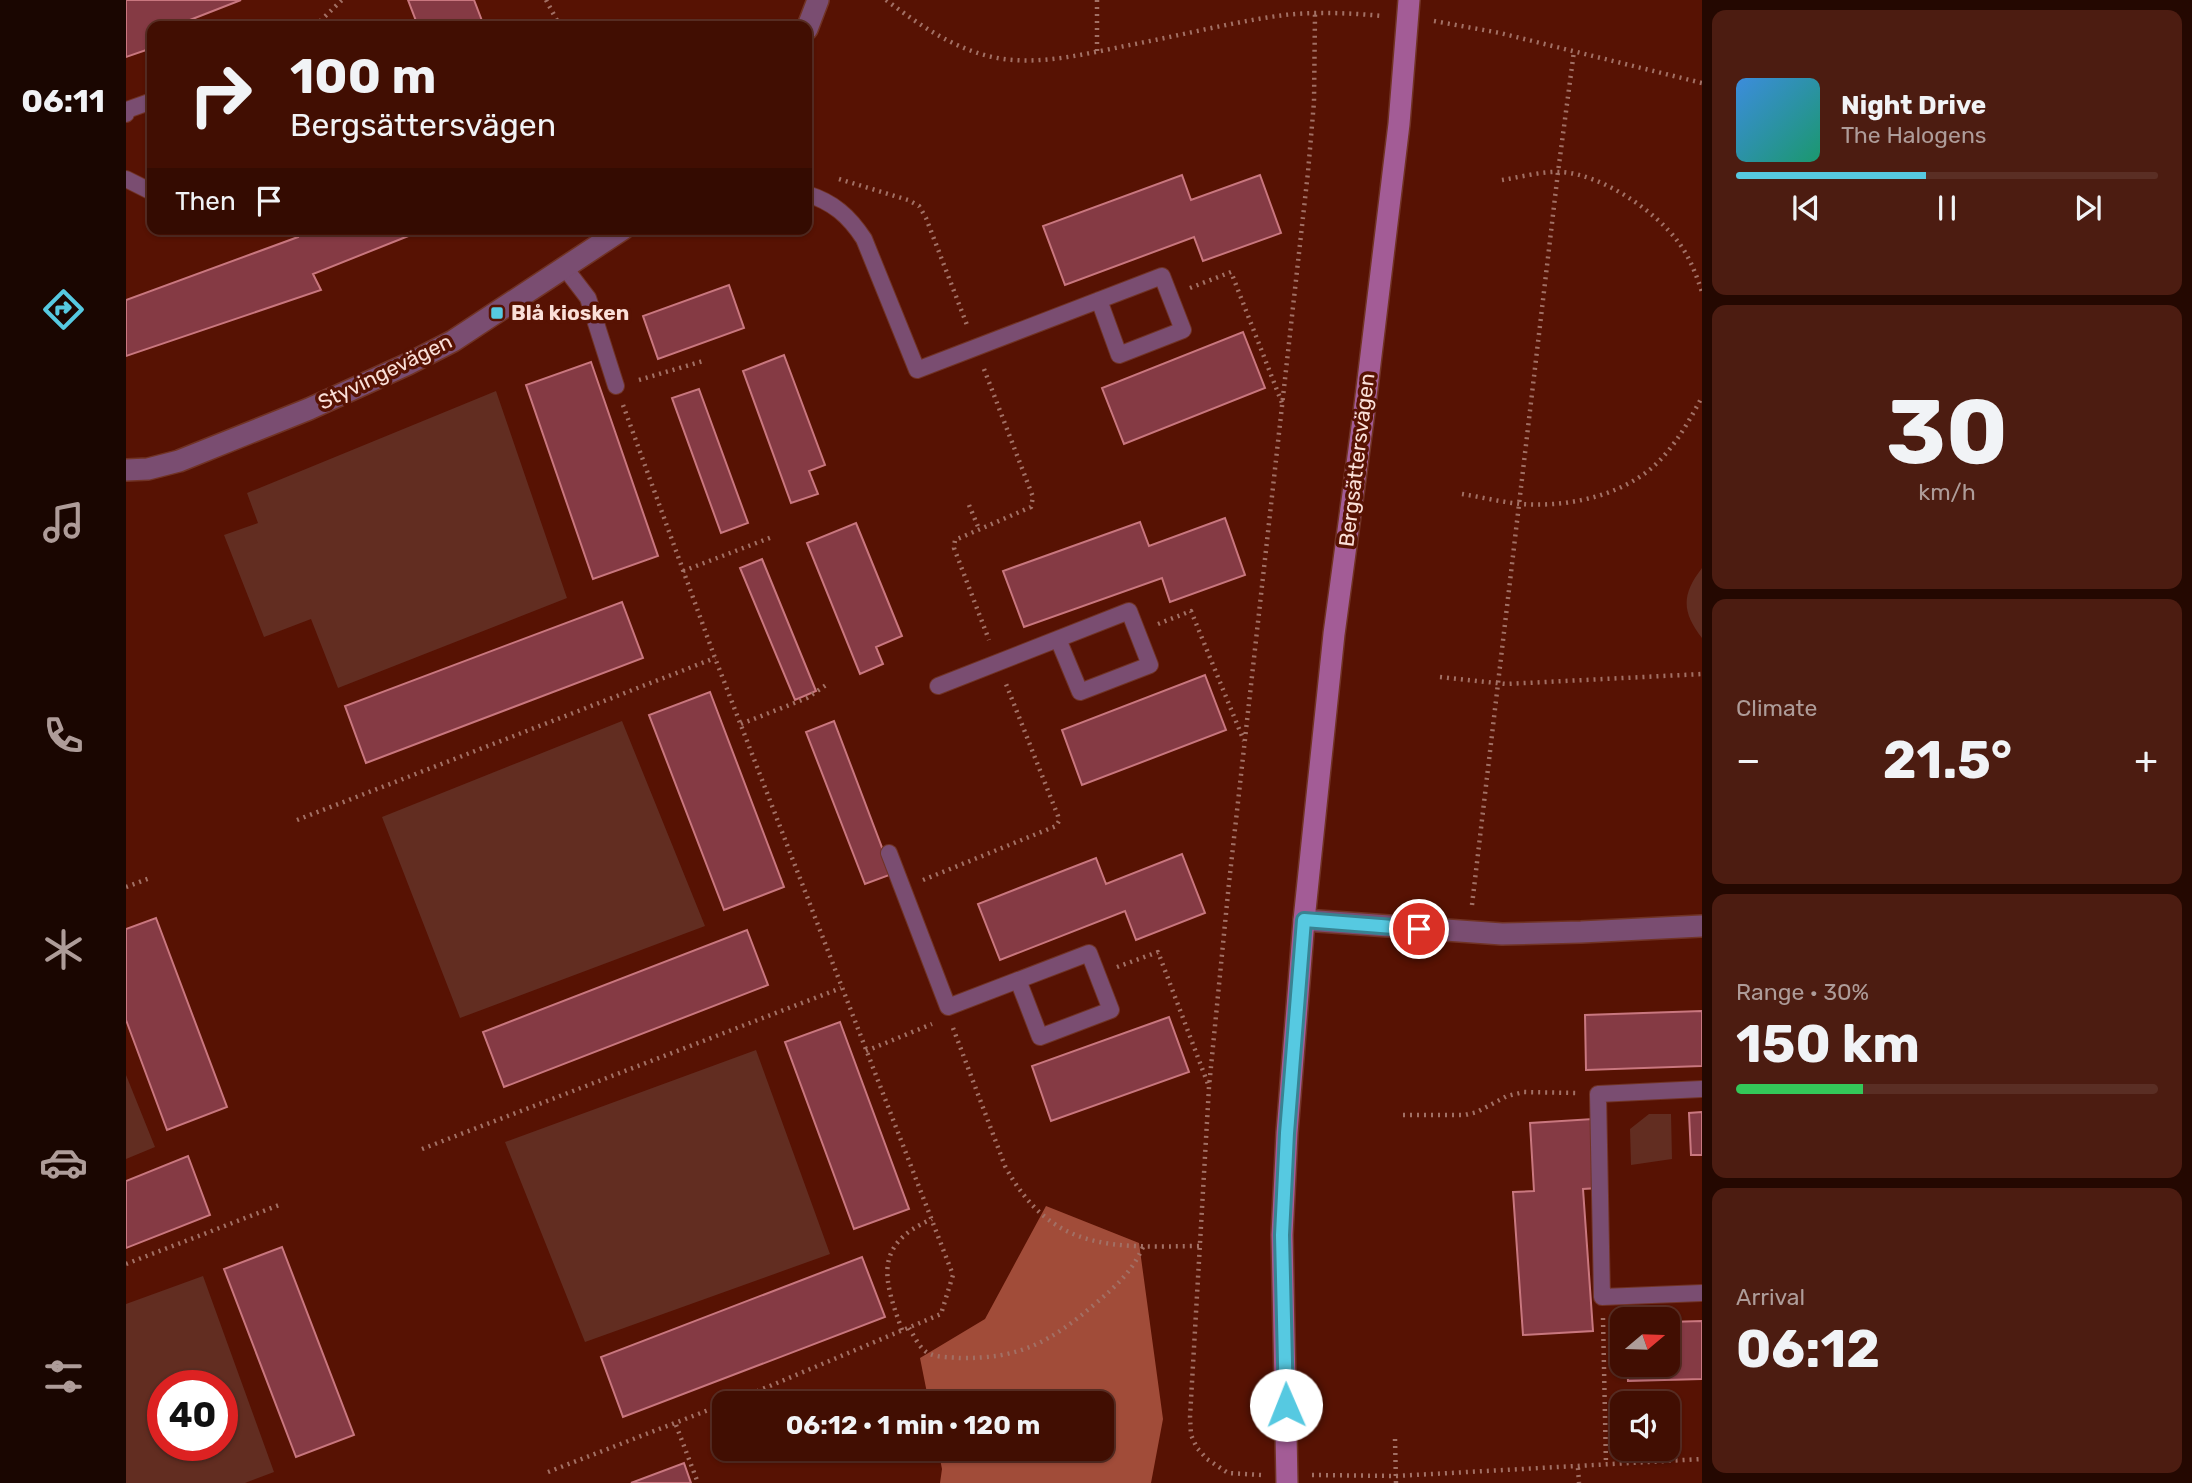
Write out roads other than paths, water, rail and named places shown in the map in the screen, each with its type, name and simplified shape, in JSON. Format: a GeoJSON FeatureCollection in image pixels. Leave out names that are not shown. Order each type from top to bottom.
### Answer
{"type":"FeatureCollection","features":[{"type":"Feature","properties":{"kind":"street"},"geometry":{"type":"LineString","coordinates":[[810,21],[818,0]]}},
{"type":"Feature","properties":{"kind":"street","name":"Bergsättersvägen"},"geometry":{"type":"LineString","coordinates":[[1287,1483],[1282,1235],[1287,1133],[1304,920],[1334,634],[1399,124],[1409,9]]}},
{"type":"Feature","properties":{"kind":"street","name":"Styvingevägen"},"geometry":{"type":"LineString","coordinates":[[126,470],[148,469],[179,461],[309,409],[408,364],[453,341],[615,235]]}},
{"type":"Feature","properties":{"kind":"street"},"geometry":{"type":"LineString","coordinates":[[1304,920],[1469,932],[1581,932],[1702,926]]}},
{"type":"Feature","properties":{"kind":"lane"},"geometry":{"type":"LineString","coordinates":[[126,114],[127,110],[147,103]]}},
{"type":"Feature","properties":{"kind":"lane"},"geometry":{"type":"LineString","coordinates":[[126,179],[147,190]]}},
{"type":"Feature","properties":{"kind":"lane"},"geometry":{"type":"LineString","coordinates":[[812,195],[840,209],[864,239],[916,370],[976,348],[1099,300],[1162,276],[1183,330],[1119,355],[1099,300]]}},
{"type":"Feature","properties":{"kind":"lane"},"geometry":{"type":"LineString","coordinates":[[565,268],[588,298],[616,386]]}},
{"type":"Feature","properties":{"kind":"lane"},"geometry":{"type":"LineString","coordinates":[[938,686],[1129,611],[1150,665],[1080,692],[1058,639]]}},
{"type":"Feature","properties":{"kind":"lane"},"geometry":{"type":"LineString","coordinates":[[890,853],[944,1014],[1018,980],[1089,953],[1111,1010],[1040,1037],[1018,980]]}},
{"type":"Feature","properties":{"kind":"lane"},"geometry":{"type":"LineString","coordinates":[[1702,1089],[1598,1094],[1602,1297],[1702,1293]]}},
{"type":"Feature","properties":{"kind":"place","name":"Blå kiosken"},"geometry":{"type":"Point","coordinates":[497,313]}}]}
